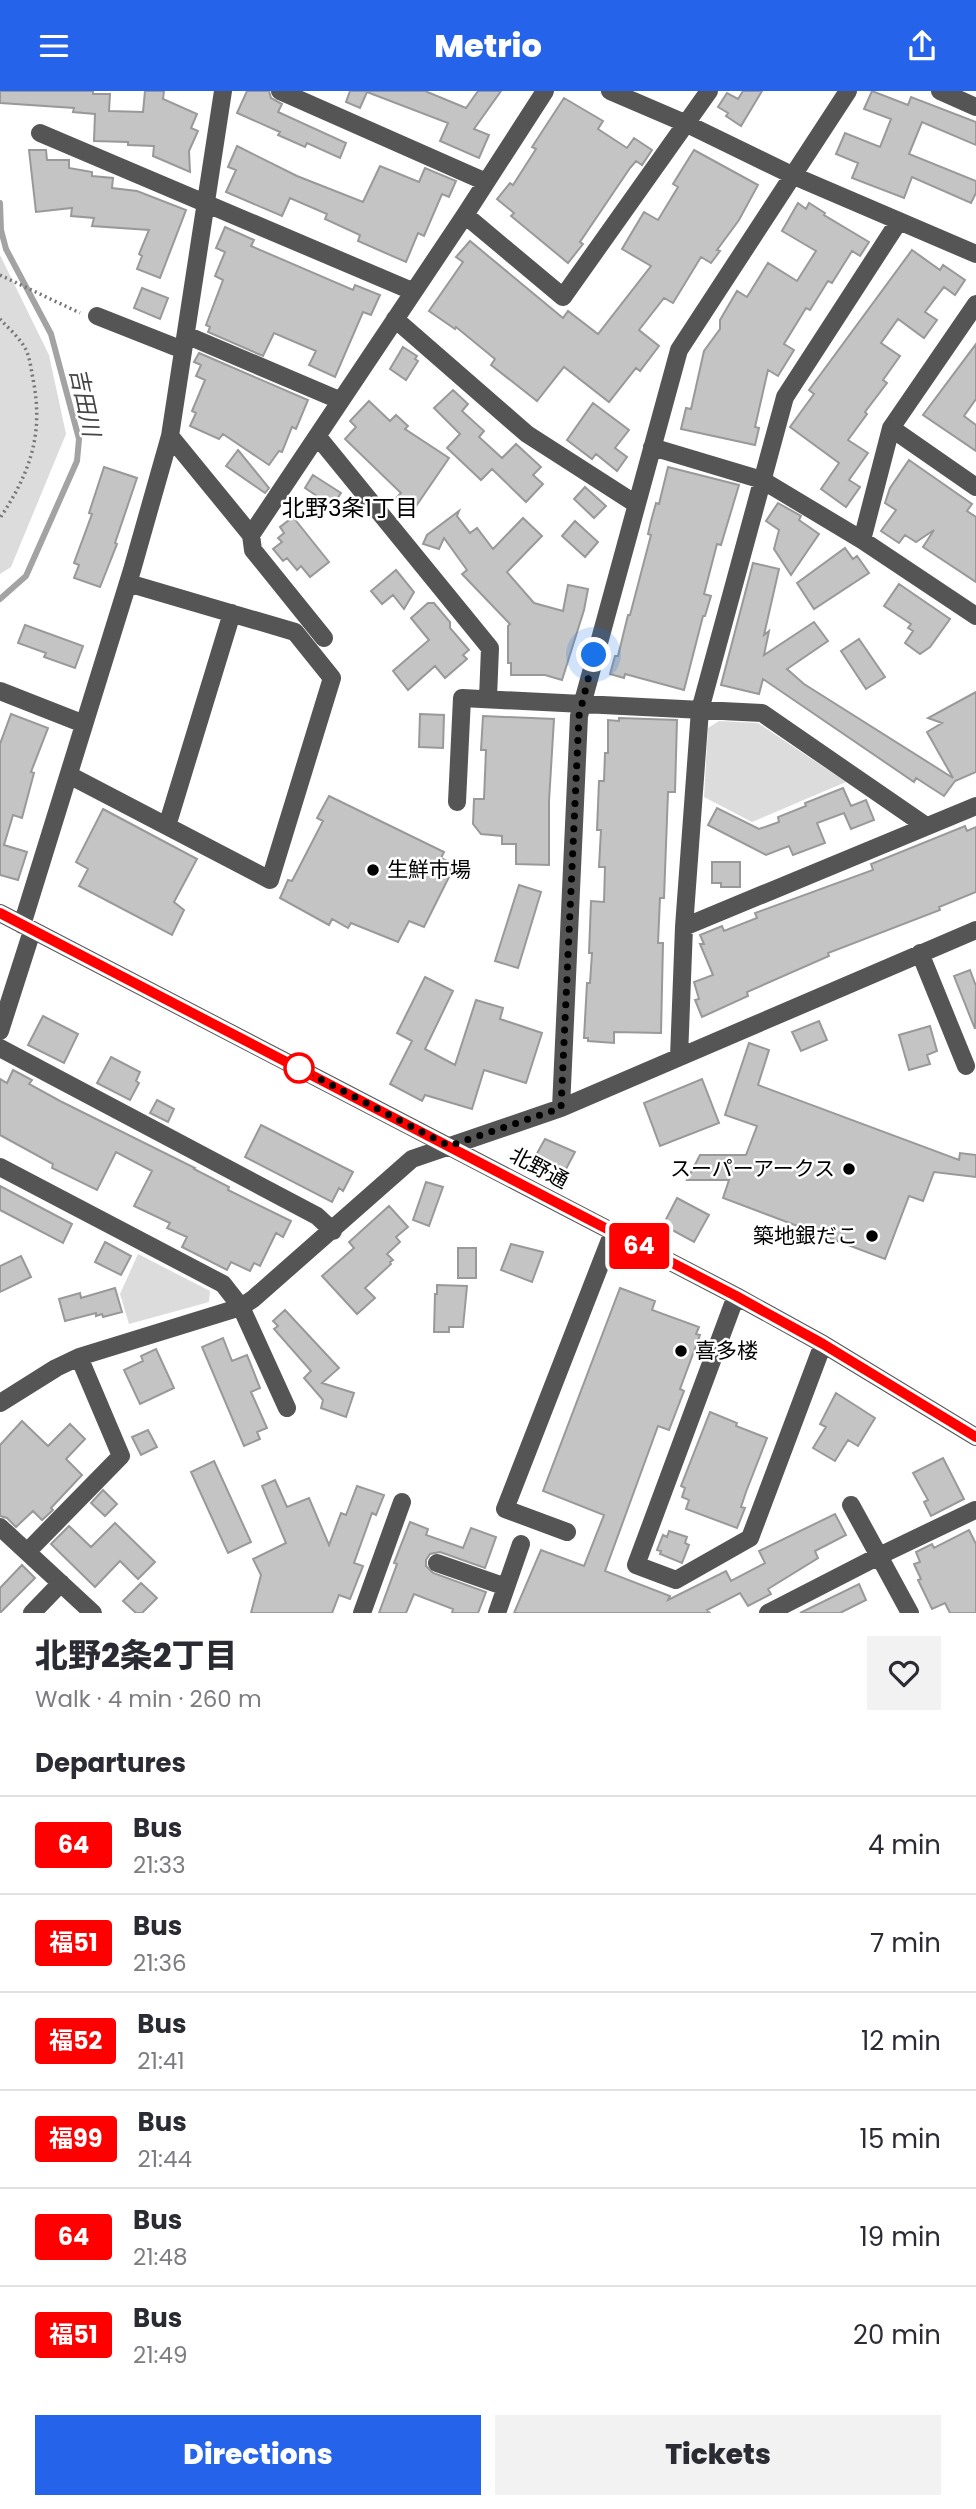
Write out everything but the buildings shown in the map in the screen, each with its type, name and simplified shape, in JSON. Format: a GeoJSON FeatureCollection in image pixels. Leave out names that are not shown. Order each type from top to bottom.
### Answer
{"type":"FeatureCollection","features":[{"type":"Feature","properties":{"kind":"street"},"geometry":{"type":"LineString","coordinates":[[0,1031],[68,775],[128,583],[170,436],[223,91]]}},
{"type":"Feature","properties":{"kind":"street"},"geometry":{"type":"LineString","coordinates":[[280,91],[486,182]]}},
{"type":"Feature","properties":{"kind":"street"},"geometry":{"type":"LineString","coordinates":[[251,534],[412,291],[466,215],[545,91]]}},
{"type":"Feature","properties":{"kind":"street"},"geometry":{"type":"LineString","coordinates":[[610,91],[688,124],[794,176],[976,254]]}},
{"type":"Feature","properties":{"kind":"street"},"geometry":{"type":"LineString","coordinates":[[466,215],[563,297],[709,91]]}},
{"type":"Feature","properties":{"kind":"street"},"geometry":{"type":"LineString","coordinates":[[561,1108],[581,705],[678,350],[848,91]]}},
{"type":"Feature","properties":{"kind":"street"},"geometry":{"type":"LineString","coordinates":[[940,91],[976,107]]}},
{"type":"Feature","properties":{"kind":"street"},"geometry":{"type":"LineString","coordinates":[[40,133],[412,291]]}},
{"type":"Feature","properties":{"kind":"street"},"geometry":{"type":"LineString","coordinates":[[679,1056],[684,927],[700,710],[785,397],[900,221]]}},
{"type":"Feature","properties":{"kind":"street"},"geometry":{"type":"LineString","coordinates":[[862,540],[891,428],[976,304]]}},
{"type":"Feature","properties":{"kind":"street"},"geometry":{"type":"LineString","coordinates":[[97,316],[184,343],[340,400]]}},
{"type":"Feature","properties":{"kind":"street"},"geometry":{"type":"LineString","coordinates":[[395,319],[527,434],[636,504]]}},
{"type":"Feature","properties":{"kind":"street"},"geometry":{"type":"LineString","coordinates":[[891,428],[976,487]]}},
{"type":"Feature","properties":{"kind":"street"},"geometry":{"type":"LineString","coordinates":[[170,436],[251,534],[253,550],[324,638]]}},
{"type":"Feature","properties":{"kind":"street"},"geometry":{"type":"LineString","coordinates":[[318,436],[490,648],[488,698]]}},
{"type":"Feature","properties":{"kind":"street"},"geometry":{"type":"LineString","coordinates":[[652,447],[762,480],[862,540],[976,616]]}},
{"type":"Feature","properties":{"kind":"street"},"geometry":{"type":"LineString","coordinates":[[68,775],[270,880],[332,678],[295,632],[128,583]]}},
{"type":"Feature","properties":{"kind":"street"},"geometry":{"type":"LineString","coordinates":[[167,826],[232,613]]}},
{"type":"Feature","properties":{"kind":"street"},"geometry":{"type":"LineString","coordinates":[[0,691],[84,725]]}},
{"type":"Feature","properties":{"kind":"street"},"geometry":{"type":"LineString","coordinates":[[457,802],[462,698],[488,698],[762,713],[926,826]]}},
{"type":"Feature","properties":{"kind":"street"},"geometry":{"type":"LineString","coordinates":[[684,927],[976,806]]}},
{"type":"Feature","properties":{"kind":"street","name":"北野通"},"geometry":{"type":"LineString","coordinates":[[0,913],[736,1296],[823,1344],[976,1437]]}},
{"type":"Feature","properties":{"kind":"street"},"geometry":{"type":"LineString","coordinates":[[0,1403],[79,1357],[240,1307],[333,1231],[412,1159],[561,1108],[976,930]]}},
{"type":"Feature","properties":{"kind":"street"},"geometry":{"type":"LineString","coordinates":[[920,953],[966,1066]]}},
{"type":"Feature","properties":{"kind":"street"},"geometry":{"type":"LineString","coordinates":[[0,1048],[317,1216],[333,1231]]}},
{"type":"Feature","properties":{"kind":"street"},"geometry":{"type":"LineString","coordinates":[[0,1167],[223,1284],[240,1307],[287,1408]]}},
{"type":"Feature","properties":{"kind":"street"},"geometry":{"type":"LineString","coordinates":[[567,1532],[505,1509],[613,1232]]}},
{"type":"Feature","properties":{"kind":"street"},"geometry":{"type":"LineString","coordinates":[[736,1296],[636,1565],[676,1580],[750,1538],[823,1344]]}},
{"type":"Feature","properties":{"kind":"street"},"geometry":{"type":"LineString","coordinates":[[27,1552],[121,1457],[79,1357]]}},
{"type":"Feature","properties":{"kind":"street"},"geometry":{"type":"LineString","coordinates":[[362,1613],[402,1502]]}},
{"type":"Feature","properties":{"kind":"street"},"geometry":{"type":"LineString","coordinates":[[851,1506],[910,1613]]}},
{"type":"Feature","properties":{"kind":"street"},"geometry":{"type":"LineString","coordinates":[[768,1613],[975,1510]]}},
{"type":"Feature","properties":{"kind":"street"},"geometry":{"type":"LineString","coordinates":[[0,1527],[93,1613]]}},
{"type":"Feature","properties":{"kind":"street"},"geometry":{"type":"LineString","coordinates":[[497,1613],[521,1544]]}},
{"type":"Feature","properties":{"kind":"street"},"geometry":{"type":"LineString","coordinates":[[437,1563],[506,1587]]}},
{"type":"Feature","properties":{"kind":"street"},"geometry":{"type":"LineString","coordinates":[[33,1613],[61,1583]]}},
{"type":"Feature","properties":{"kind":"path"},"geometry":{"type":"LineString","coordinates":[[0,275],[85,315],[97,316]]}},
{"type":"Feature","properties":{"kind":"path"},"geometry":{"type":"LineString","coordinates":[[0,319],[18,338],[28,356],[36,397],[37,433],[27,469],[0,519]]}},
{"type":"Feature","properties":{"kind":"shaded area"},"geometry":{"type":"Polygon","coordinates":[[[0,255],[49,355],[66,434],[11,567],[0,574],[0,255]]]}},
{"type":"Feature","properties":{"kind":"shaded area"},"geometry":{"type":"Polygon","coordinates":[[[719,721],[758,723],[846,782],[752,822],[704,797],[708,728],[719,721]]]}},
{"type":"Feature","properties":{"kind":"shaded area"},"geometry":{"type":"Polygon","coordinates":[[[138,1254],[210,1291],[209,1302],[129,1324],[120,1294],[138,1254]]]}},
{"type":"Feature","properties":{"kind":"waterway","name":"吉田川"},"geometry":{"type":"LineString","coordinates":[[0,203],[1,230],[6,249],[51,334],[79,439],[77,461],[26,576],[0,599]]}},
{"type":"Feature","properties":{"kind":"bus line","name":"64"},"geometry":{"type":"LineString","coordinates":[[0,913],[736,1296],[823,1344],[976,1437]]}},
{"type":"Feature","properties":{"kind":"place","name":"生鮮市場"},"geometry":{"type":"Point","coordinates":[373,870]}},
{"type":"Feature","properties":{"kind":"place","name":"スーパーアークス"},"geometry":{"type":"Point","coordinates":[849,1169]}},
{"type":"Feature","properties":{"kind":"place","name":"築地銀だこ"},"geometry":{"type":"Point","coordinates":[872,1236]}},
{"type":"Feature","properties":{"kind":"place","name":"喜多楼"},"geometry":{"type":"Point","coordinates":[681,1351]}},
{"type":"Feature","properties":{"kind":"district","name":"北野3条1丁目"},"geometry":{"type":"Point","coordinates":[350,508]}},
{"type":"Feature","properties":{"kind":"route"},"geometry":{"type":"LineString","coordinates":[[299,1068],[449,1146],[561,1108],[579,716],[594,655]]}}]}
